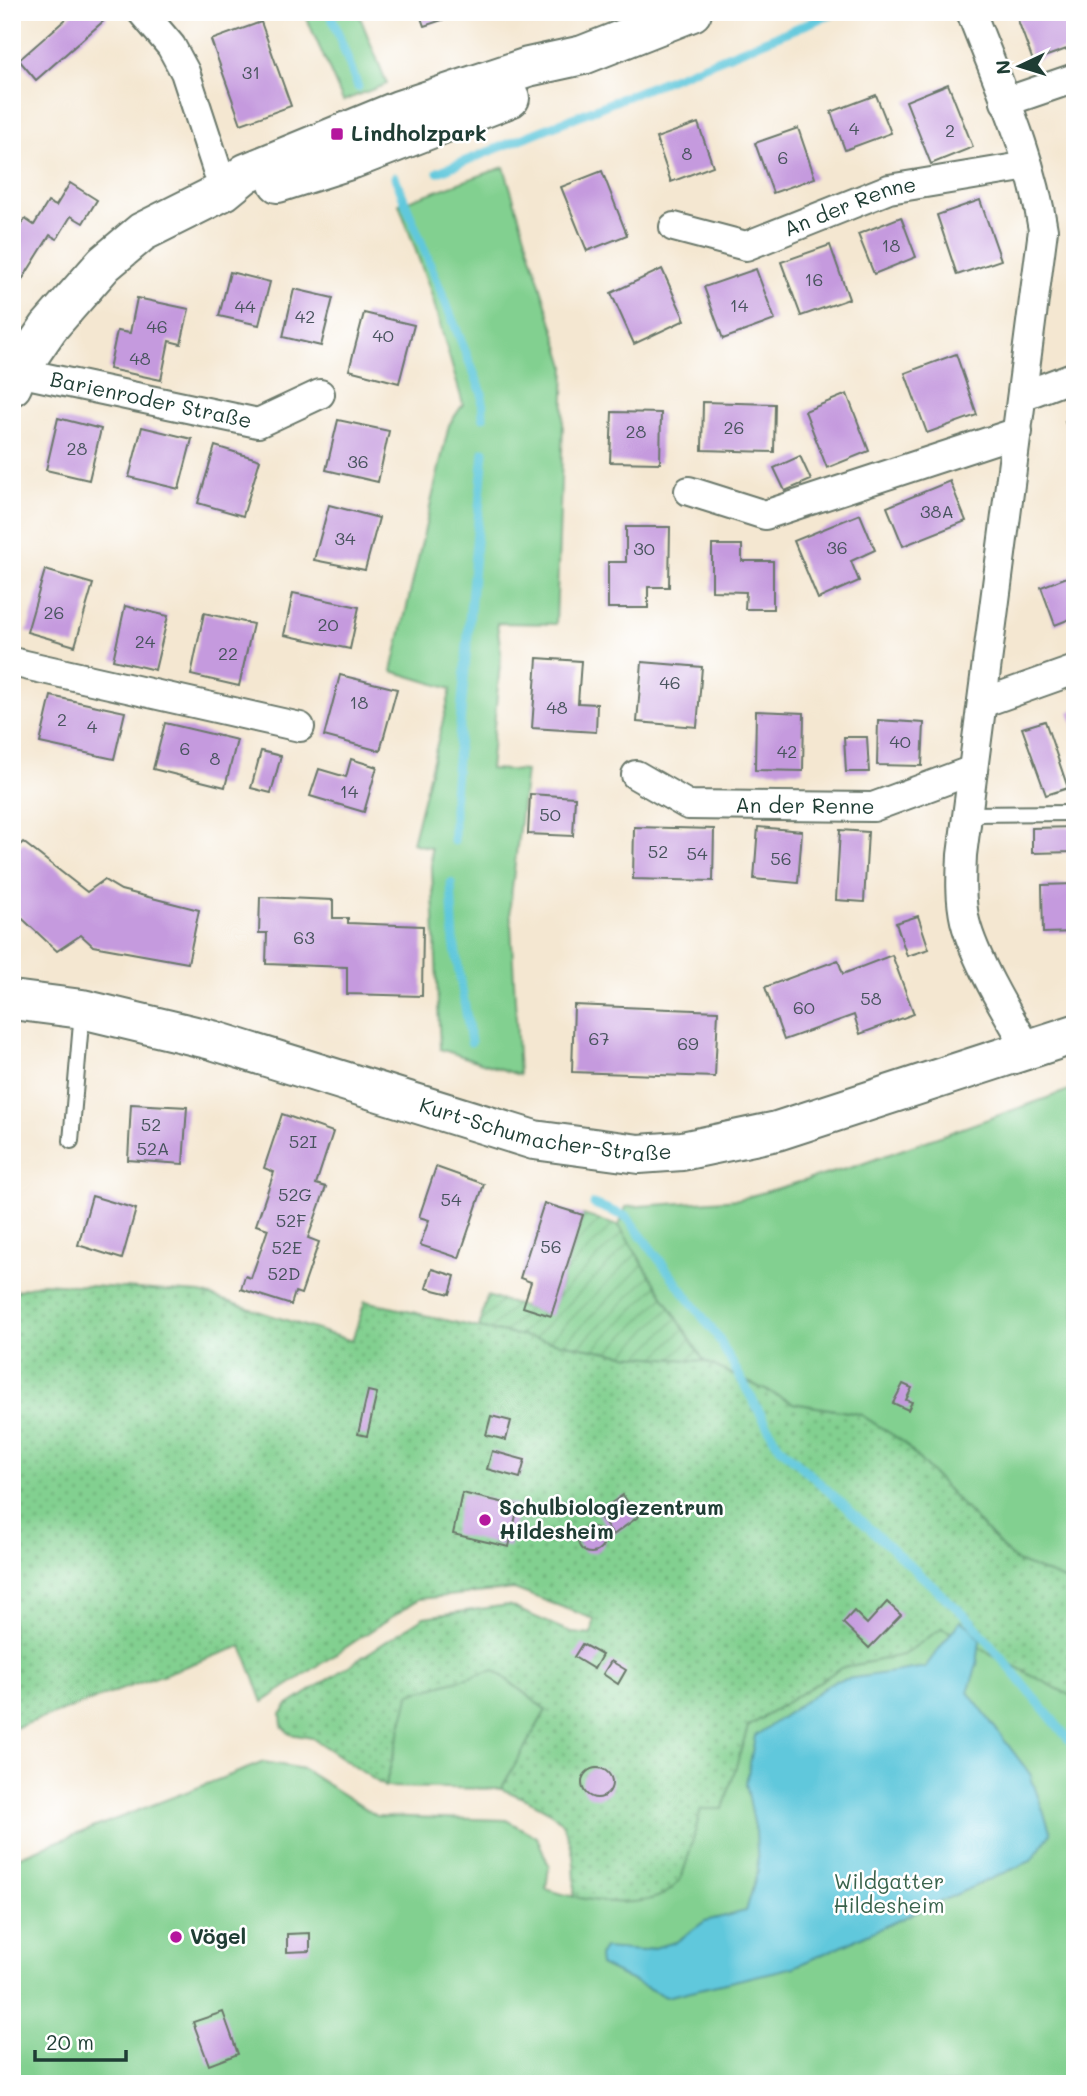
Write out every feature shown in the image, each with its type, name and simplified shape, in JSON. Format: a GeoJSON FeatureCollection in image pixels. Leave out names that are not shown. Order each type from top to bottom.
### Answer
{"type":"FeatureCollection","features":[{"type":"Feature","properties":{"kind":"street"},"geometry":{"type":"LineString","coordinates":[[142,12],[171,46],[185,72],[224,191]]}},
{"type":"Feature","properties":{"kind":"street"},"geometry":{"type":"LineString","coordinates":[[971,12],[1038,196],[1043,230],[972,770],[960,892],[965,923],[1003,1008],[1028,1049]]}},
{"type":"Feature","properties":{"kind":"street","name":"Barienroder Straße"},"geometry":{"type":"LineString","coordinates":[[320,394],[258,423],[15,379],[70,300],[104,264],[142,232],[224,191],[254,190],[353,159],[536,87],[583,55],[668,17]]}},
{"type":"Feature","properties":{"kind":"street"},"geometry":{"type":"LineString","coordinates":[[1005,102],[1075,78]]}},
{"type":"Feature","properties":{"kind":"street","name":"An der Renne"},"geometry":{"type":"LineString","coordinates":[[674,227],[746,246],[889,189],[1028,166]]}},
{"type":"Feature","properties":{"kind":"street"},"geometry":{"type":"LineString","coordinates":[[1022,396],[1075,376]]}},
{"type":"Feature","properties":{"kind":"street"},"geometry":{"type":"LineString","coordinates":[[689,491],[765,514],[1018,432]]}},
{"type":"Feature","properties":{"kind":"street"},"geometry":{"type":"LineString","coordinates":[[12,662],[300,727]]}},
{"type":"Feature","properties":{"kind":"street"},"geometry":{"type":"LineString","coordinates":[[982,704],[1075,670]]}},
{"type":"Feature","properties":{"kind":"street","name":"An der Renne"},"geometry":{"type":"LineString","coordinates":[[636,775],[688,805],[873,807],[972,770]]}},
{"type":"Feature","properties":{"kind":"street","name":"Kurt-Schumacher-Straße"},"geometry":{"type":"LineString","coordinates":[[12,1000],[82,1009],[212,1040],[534,1140],[639,1154],[682,1151],[777,1130],[1075,1034]]}},
{"type":"Feature","properties":{"kind":"lane"},"geometry":{"type":"LineString","coordinates":[[967,814],[1075,813]]}},
{"type":"Feature","properties":{"kind":"lane"},"geometry":{"type":"LineString","coordinates":[[71,1141],[82,1009]]}},
{"type":"Feature","properties":{"kind":"green space"},"geometry":{"type":"Polygon","coordinates":[[[304,12],[358,12],[387,84],[343,101],[304,12]]]}},
{"type":"Feature","properties":{"kind":"green space"},"geometry":{"type":"Polygon","coordinates":[[[504,167],[565,366],[556,624],[497,623],[501,653],[490,769],[526,771],[510,905],[519,1075],[440,1049],[431,848],[412,843],[451,689],[392,671],[449,425],[463,404],[430,290],[399,204],[504,167]]]}},
{"type":"Feature","properties":{"kind":"green space"},"geometry":{"type":"Polygon","coordinates":[[[1075,1088],[1075,1584],[1014,1560],[902,1441],[860,1414],[793,1403],[704,1361],[619,1226],[626,1207],[740,1199],[856,1166],[1075,1088]]]}},
{"type":"Feature","properties":{"kind":"green space"},"geometry":{"type":"Polygon","coordinates":[[[583,1215],[619,1226],[704,1361],[625,1355],[479,1328],[487,1296],[551,1315],[583,1215]]]}},
{"type":"Feature","properties":{"kind":"green space"},"geometry":{"type":"Polygon","coordinates":[[[42,1283],[201,1293],[352,1341],[365,1301],[479,1328],[625,1355],[704,1361],[793,1403],[860,1414],[902,1441],[1014,1560],[1075,1584],[1075,2084],[481,2084],[473,2064],[469,2025],[480,1989],[502,1956],[541,1923],[558,1916],[574,1915],[623,1921],[648,1919],[668,1914],[684,1904],[697,1891],[707,1875],[727,1814],[703,1813],[685,1880],[658,1901],[615,1905],[573,1900],[573,1856],[562,1824],[543,1808],[501,1789],[546,1710],[495,1670],[410,1694],[385,1787],[312,1738],[290,1734],[282,1726],[281,1714],[287,1706],[424,1617],[508,1605],[572,1633],[592,1635],[594,1619],[514,1589],[419,1599],[263,1702],[242,1646],[12,1729],[12,1292],[42,1283]],[[926,1668],[834,1681],[755,1736],[746,1784],[756,1832],[759,1870],[746,1911],[705,1921],[676,1942],[642,1951],[604,1948],[599,1956],[600,1965],[666,1997],[794,1967],[1031,1861],[1051,1833],[1030,1774],[968,1692],[926,1668]]]}},
{"type":"Feature","properties":{"kind":"green space","name":"Wildgatter Hildesheim"},"geometry":{"type":"Polygon","coordinates":[[[942,1628],[1075,1698],[1075,2084],[12,2084],[12,1859],[264,1762],[303,1769],[377,1816],[506,1820],[537,1837],[549,1866],[546,1889],[596,1901],[635,1902],[653,1899],[668,1892],[679,1881],[701,1809],[723,1809],[748,1727],[841,1668],[903,1655],[942,1628]]]}},
{"type":"Feature","properties":{"kind":"green space"},"geometry":{"type":"Polygon","coordinates":[[[494,1670],[546,1710],[501,1789],[385,1787],[410,1694],[494,1670]]]}},
{"type":"Feature","properties":{"kind":"water"},"geometry":{"type":"Polygon","coordinates":[[[960,1621],[969,1626],[980,1640],[977,1665],[968,1692],[1030,1774],[1051,1833],[1031,1861],[794,1967],[666,1997],[600,1965],[599,1956],[604,1948],[642,1951],[676,1942],[705,1921],[746,1911],[758,1870],[756,1832],[746,1784],[755,1736],[834,1681],[925,1667],[960,1621]]]}},
{"type":"Feature","properties":{"kind":"building"},"geometry":{"type":"Polygon","coordinates":[[[74,12],[103,12],[107,18],[36,80],[19,60],[74,12]]]}},
{"type":"Feature","properties":{"kind":"building"},"geometry":{"type":"Polygon","coordinates":[[[419,12],[463,12],[463,13],[424,26],[419,12]]]}},
{"type":"Feature","properties":{"kind":"building"},"geometry":{"type":"Polygon","coordinates":[[[1015,12],[1066,12],[1075,46],[1033,61],[1015,12]]]}},
{"type":"Feature","properties":{"kind":"building"},"geometry":{"type":"Polygon","coordinates":[[[261,22],[291,106],[241,124],[211,40],[261,22]]]}},
{"type":"Feature","properties":{"kind":"building"},"geometry":{"type":"Polygon","coordinates":[[[948,84],[973,147],[931,164],[906,101],[948,84]]]}},
{"type":"Feature","properties":{"kind":"building"},"geometry":{"type":"Polygon","coordinates":[[[876,95],[891,133],[845,150],[831,112],[876,95]]]}},
{"type":"Feature","properties":{"kind":"building"},"geometry":{"type":"Polygon","coordinates":[[[698,123],[713,166],[671,182],[656,138],[698,123]]]}},
{"type":"Feature","properties":{"kind":"building"},"geometry":{"type":"Polygon","coordinates":[[[798,128],[815,178],[773,193],[755,143],[798,128]]]}},
{"type":"Feature","properties":{"kind":"building"},"geometry":{"type":"Polygon","coordinates":[[[602,171],[627,235],[587,251],[561,187],[602,171]]]}},
{"type":"Feature","properties":{"kind":"building"},"geometry":{"type":"Polygon","coordinates":[[[70,183],[97,200],[83,223],[71,216],[57,239],[50,235],[12,296],[12,238],[25,219],[34,225],[48,202],[56,206],[70,183]]]}},
{"type":"Feature","properties":{"kind":"building"},"geometry":{"type":"Polygon","coordinates":[[[980,200],[1001,260],[957,275],[937,215],[980,200]]]}},
{"type":"Feature","properties":{"kind":"building"},"geometry":{"type":"Polygon","coordinates":[[[901,217],[916,257],[874,274],[858,234],[901,217]]]}},
{"type":"Feature","properties":{"kind":"building"},"geometry":{"type":"Polygon","coordinates":[[[830,245],[849,299],[801,316],[781,262],[830,245]]]}},
{"type":"Feature","properties":{"kind":"building"},"geometry":{"type":"Polygon","coordinates":[[[662,269],[685,320],[634,344],[611,293],[662,269]]]}},
{"type":"Feature","properties":{"kind":"building"},"geometry":{"type":"Polygon","coordinates":[[[756,269],[775,320],[723,339],[704,287],[756,269]]]}},
{"type":"Feature","properties":{"kind":"building"},"geometry":{"type":"Polygon","coordinates":[[[230,272],[270,282],[259,325],[219,316],[230,272]]]}},
{"type":"Feature","properties":{"kind":"building"},"geometry":{"type":"Polygon","coordinates":[[[294,289],[333,298],[321,346],[283,337],[294,289]]]}},
{"type":"Feature","properties":{"kind":"building"},"geometry":{"type":"Polygon","coordinates":[[[137,298],[189,309],[181,344],[169,341],[161,380],[109,369],[117,331],[130,333],[137,298]]]}},
{"type":"Feature","properties":{"kind":"building"},"geometry":{"type":"Polygon","coordinates":[[[364,313],[414,325],[399,383],[349,370],[364,313]]]}},
{"type":"Feature","properties":{"kind":"building"},"geometry":{"type":"Polygon","coordinates":[[[956,354],[977,415],[927,433],[905,373],[956,354]]]}},
{"type":"Feature","properties":{"kind":"building"},"geometry":{"type":"Polygon","coordinates":[[[847,394],[869,451],[827,468],[805,411],[847,394]]]}},
{"type":"Feature","properties":{"kind":"building"},"geometry":{"type":"Polygon","coordinates":[[[703,402],[775,404],[774,452],[702,450],[703,402]]]}},
{"type":"Feature","properties":{"kind":"building"},"geometry":{"type":"Polygon","coordinates":[[[612,412],[661,413],[660,463],[610,462],[612,412]]]}},
{"type":"Feature","properties":{"kind":"building"},"geometry":{"type":"Polygon","coordinates":[[[58,418],[101,429],[89,480],[46,470],[58,418]]]}},
{"type":"Feature","properties":{"kind":"building"},"geometry":{"type":"Polygon","coordinates":[[[1075,418],[1075,447],[1074,447],[1065,422],[1075,418]]]}},
{"type":"Feature","properties":{"kind":"building"},"geometry":{"type":"Polygon","coordinates":[[[338,420],[389,431],[378,482],[326,470],[338,420]]]}},
{"type":"Feature","properties":{"kind":"building"},"geometry":{"type":"Polygon","coordinates":[[[142,427],[192,439],[179,489],[129,477],[142,427]]]}},
{"type":"Feature","properties":{"kind":"building"},"geometry":{"type":"Polygon","coordinates":[[[215,446],[260,460],[243,516],[198,503],[215,446]]]}},
{"type":"Feature","properties":{"kind":"building"},"geometry":{"type":"Polygon","coordinates":[[[800,456],[811,480],[785,491],[774,468],[800,456]]]}},
{"type":"Feature","properties":{"kind":"building"},"geometry":{"type":"Polygon","coordinates":[[[950,481],[966,521],[903,546],[887,507],[950,481]]]}},
{"type":"Feature","properties":{"kind":"building"},"geometry":{"type":"Polygon","coordinates":[[[329,505],[379,518],[365,570],[314,560],[329,505]]]}},
{"type":"Feature","properties":{"kind":"building"},"geometry":{"type":"Polygon","coordinates":[[[860,514],[875,550],[851,561],[859,581],[818,599],[794,541],[860,514]]]}},
{"type":"Feature","properties":{"kind":"building"},"geometry":{"type":"Polygon","coordinates":[[[626,527],[670,527],[669,587],[648,587],[648,608],[608,608],[608,562],[626,562],[626,527]]]}},
{"type":"Feature","properties":{"kind":"building"},"geometry":{"type":"Polygon","coordinates":[[[712,545],[742,545],[742,561],[773,561],[773,609],[745,609],[746,592],[712,591],[712,545]]]}},
{"type":"Feature","properties":{"kind":"building"},"geometry":{"type":"Polygon","coordinates":[[[45,570],[93,584],[75,646],[27,632],[45,570]]]}},
{"type":"Feature","properties":{"kind":"building"},"geometry":{"type":"Polygon","coordinates":[[[1075,574],[1075,617],[1055,625],[1041,587],[1075,574]]]}},
{"type":"Feature","properties":{"kind":"building"},"geometry":{"type":"Polygon","coordinates":[[[293,593],[359,607],[350,649],[284,635],[293,593]]]}},
{"type":"Feature","properties":{"kind":"building"},"geometry":{"type":"Polygon","coordinates":[[[125,606],[168,616],[155,670],[113,660],[125,606]]]}},
{"type":"Feature","properties":{"kind":"building"},"geometry":{"type":"Polygon","coordinates":[[[204,613],[253,624],[239,686],[191,675],[204,613]]]}},
{"type":"Feature","properties":{"kind":"building"},"geometry":{"type":"Polygon","coordinates":[[[537,658],[581,661],[578,703],[597,704],[596,732],[532,728],[537,658]]]}},
{"type":"Feature","properties":{"kind":"building"},"geometry":{"type":"Polygon","coordinates":[[[642,662],[702,667],[697,727],[637,722],[642,662]]]}},
{"type":"Feature","properties":{"kind":"building"},"geometry":{"type":"Polygon","coordinates":[[[340,675],[397,689],[380,751],[324,736],[340,675]]]}},
{"type":"Feature","properties":{"kind":"building"},"geometry":{"type":"Polygon","coordinates":[[[51,696],[125,712],[114,759],[40,743],[51,696]]]}},
{"type":"Feature","properties":{"kind":"building"},"geometry":{"type":"Polygon","coordinates":[[[1075,709],[1075,728],[1074,728],[1069,712],[1075,709]]]}},
{"type":"Feature","properties":{"kind":"building"},"geometry":{"type":"Polygon","coordinates":[[[756,711],[804,713],[803,771],[755,770],[756,711]]]}},
{"type":"Feature","properties":{"kind":"building"},"geometry":{"type":"Polygon","coordinates":[[[878,720],[924,723],[922,766],[877,765],[878,720]]]}},
{"type":"Feature","properties":{"kind":"building"},"geometry":{"type":"Polygon","coordinates":[[[1045,721],[1068,788],[1046,795],[1022,728],[1045,721]]]}},
{"type":"Feature","properties":{"kind":"building"},"geometry":{"type":"Polygon","coordinates":[[[165,723],[237,740],[225,787],[153,769],[165,723]]]}},
{"type":"Feature","properties":{"kind":"building"},"geometry":{"type":"Polygon","coordinates":[[[844,737],[867,737],[869,772],[846,772],[844,737]]]}},
{"type":"Feature","properties":{"kind":"building"},"geometry":{"type":"Polygon","coordinates":[[[261,751],[281,756],[271,793],[251,788],[261,751]]]}},
{"type":"Feature","properties":{"kind":"building"},"geometry":{"type":"Polygon","coordinates":[[[351,759],[377,767],[364,812],[310,796],[319,769],[346,777],[351,759]]]}},
{"type":"Feature","properties":{"kind":"building"},"geometry":{"type":"Polygon","coordinates":[[[530,794],[575,797],[573,836],[528,834],[530,794]]]}},
{"type":"Feature","properties":{"kind":"building"},"geometry":{"type":"Polygon","coordinates":[[[634,827],[714,829],[713,881],[633,879],[634,827]]]}},
{"type":"Feature","properties":{"kind":"building"},"geometry":{"type":"Polygon","coordinates":[[[758,827],[802,831],[798,883],[754,879],[758,827]]]}},
{"type":"Feature","properties":{"kind":"building"},"geometry":{"type":"Polygon","coordinates":[[[1075,827],[1075,852],[1032,853],[1032,828],[1075,827]]]}},
{"type":"Feature","properties":{"kind":"building"},"geometry":{"type":"Polygon","coordinates":[[[840,830],[868,832],[864,902],[836,900],[840,830]]]}},
{"type":"Feature","properties":{"kind":"building"},"geometry":{"type":"Polygon","coordinates":[[[23,842],[87,892],[104,880],[121,890],[199,910],[188,963],[93,946],[81,935],[57,951],[12,909],[12,853],[23,842]]]}},
{"type":"Feature","properties":{"kind":"building"},"geometry":{"type":"Polygon","coordinates":[[[1075,884],[1075,932],[1043,933],[1042,885],[1075,884]]]}},
{"type":"Feature","properties":{"kind":"building"},"geometry":{"type":"Polygon","coordinates":[[[260,897],[333,900],[333,918],[348,918],[348,923],[423,926],[422,996],[347,994],[347,967],[266,964],[267,933],[259,933],[260,897]]]}},
{"type":"Feature","properties":{"kind":"building"},"geometry":{"type":"Polygon","coordinates":[[[918,916],[929,949],[907,956],[896,923],[918,916]]]}},
{"type":"Feature","properties":{"kind":"building"},"geometry":{"type":"Polygon","coordinates":[[[892,955],[914,1014],[860,1034],[854,1015],[784,1040],[765,987],[838,960],[843,974],[892,955]]]}},
{"type":"Feature","properties":{"kind":"building"},"geometry":{"type":"Polygon","coordinates":[[[574,1005],[718,1011],[715,1077],[572,1072],[574,1005]]]}},
{"type":"Feature","properties":{"kind":"building"},"geometry":{"type":"Polygon","coordinates":[[[131,1104],[187,1107],[183,1164],[128,1160],[131,1104]]]}},
{"type":"Feature","properties":{"kind":"building"},"geometry":{"type":"Polygon","coordinates":[[[282,1114],[333,1132],[316,1184],[326,1187],[308,1238],[319,1242],[301,1294],[295,1292],[291,1305],[241,1289],[245,1276],[251,1278],[268,1229],[256,1225],[274,1172],[264,1168],[282,1114]]]}},
{"type":"Feature","properties":{"kind":"building"},"geometry":{"type":"Polygon","coordinates":[[[436,1167],[484,1184],[459,1258],[420,1245],[429,1220],[419,1217],[436,1167]]]}},
{"type":"Feature","properties":{"kind":"building"},"geometry":{"type":"Polygon","coordinates":[[[92,1196],[136,1209],[122,1259],[78,1245],[92,1196]]]}},
{"type":"Feature","properties":{"kind":"building"},"geometry":{"type":"Polygon","coordinates":[[[544,1203],[583,1215],[551,1316],[523,1307],[531,1282],[520,1278],[544,1203]]]}},
{"type":"Feature","properties":{"kind":"building"},"geometry":{"type":"Polygon","coordinates":[[[432,1269],[455,1276],[450,1294],[426,1288],[432,1269]]]}},
{"type":"Feature","properties":{"kind":"building"},"geometry":{"type":"Polygon","coordinates":[[[903,1384],[912,1388],[906,1400],[912,1402],[908,1410],[893,1403],[903,1384]]]}},
{"type":"Feature","properties":{"kind":"building"},"geometry":{"type":"Polygon","coordinates":[[[368,1391],[377,1393],[367,1436],[358,1434],[368,1391]]]}},
{"type":"Feature","properties":{"kind":"building"},"geometry":{"type":"Polygon","coordinates":[[[491,1416],[511,1421],[506,1440],[486,1435],[491,1416]]]}},
{"type":"Feature","properties":{"kind":"building"},"geometry":{"type":"Polygon","coordinates":[[[492,1451],[525,1460],[520,1478],[487,1469],[492,1451]]]}},
{"type":"Feature","properties":{"kind":"building","name":"Schulbiologiezentrum Hildesheim"},"geometry":{"type":"Polygon","coordinates":[[[462,1493],[518,1506],[509,1547],[453,1534],[462,1493]]]}},
{"type":"Feature","properties":{"kind":"building"},"geometry":{"type":"Polygon","coordinates":[[[623,1495],[638,1517],[613,1535],[597,1513],[623,1495]]]}},
{"type":"Feature","properties":{"kind":"building"},"geometry":{"type":"Polygon","coordinates":[[[591,1527],[600,1531],[604,1540],[600,1549],[591,1553],[582,1549],[578,1540],[582,1531],[591,1527]]]}},
{"type":"Feature","properties":{"kind":"building"},"geometry":{"type":"Polygon","coordinates":[[[887,1602],[901,1615],[869,1648],[843,1623],[854,1611],[867,1624],[887,1602]]]}},
{"type":"Feature","properties":{"kind":"building"},"geometry":{"type":"Polygon","coordinates":[[[582,1644],[602,1655],[594,1669],[574,1657],[582,1644]]]}},
{"type":"Feature","properties":{"kind":"building"},"geometry":{"type":"Polygon","coordinates":[[[611,1661],[626,1670],[618,1684],[603,1674],[611,1661]]]}},
{"type":"Feature","properties":{"kind":"building"},"geometry":{"type":"Polygon","coordinates":[[[597,1768],[603,1769],[611,1777],[611,1789],[603,1797],[597,1798],[591,1797],[583,1789],[582,1783],[583,1777],[591,1769],[597,1768]]]}},
{"type":"Feature","properties":{"kind":"building"},"geometry":{"type":"Polygon","coordinates":[[[310,1933],[310,1951],[287,1952],[287,1934],[310,1933]]]}},
{"type":"Feature","properties":{"kind":"building"},"geometry":{"type":"Polygon","coordinates":[[[223,2012],[238,2054],[209,2065],[193,2022],[223,2012]]]}},
{"type":"Feature","properties":{"kind":"waterway"},"geometry":{"type":"LineString","coordinates":[[330,12],[358,87]]}},
{"type":"Feature","properties":{"kind":"waterway"},"geometry":{"type":"LineString","coordinates":[[438,172],[837,12]]}},
{"type":"Feature","properties":{"kind":"waterway"},"geometry":{"type":"LineString","coordinates":[[395,177],[482,393],[483,417]]}},
{"type":"Feature","properties":{"kind":"waterway"},"geometry":{"type":"LineString","coordinates":[[454,841],[454,794],[484,452]]}},
{"type":"Feature","properties":{"kind":"waterway"},"geometry":{"type":"LineString","coordinates":[[451,883],[454,942],[471,1042]]}},
{"type":"Feature","properties":{"kind":"waterway"},"geometry":{"type":"LineString","coordinates":[[594,1204],[627,1217],[717,1336],[778,1445],[972,1622],[1075,1747]]}},
{"type":"Feature","properties":{"kind":"place","name":"Lindholzpark"},"geometry":{"type":"Point","coordinates":[337,134]}},
{"type":"Feature","properties":{"kind":"place","name":"Schulbiologiezentrum Hildesheim"},"geometry":{"type":"Point","coordinates":[485,1520]}},
{"type":"Feature","properties":{"kind":"place","name":"Vögel"},"geometry":{"type":"Point","coordinates":[176,1937]}}]}
